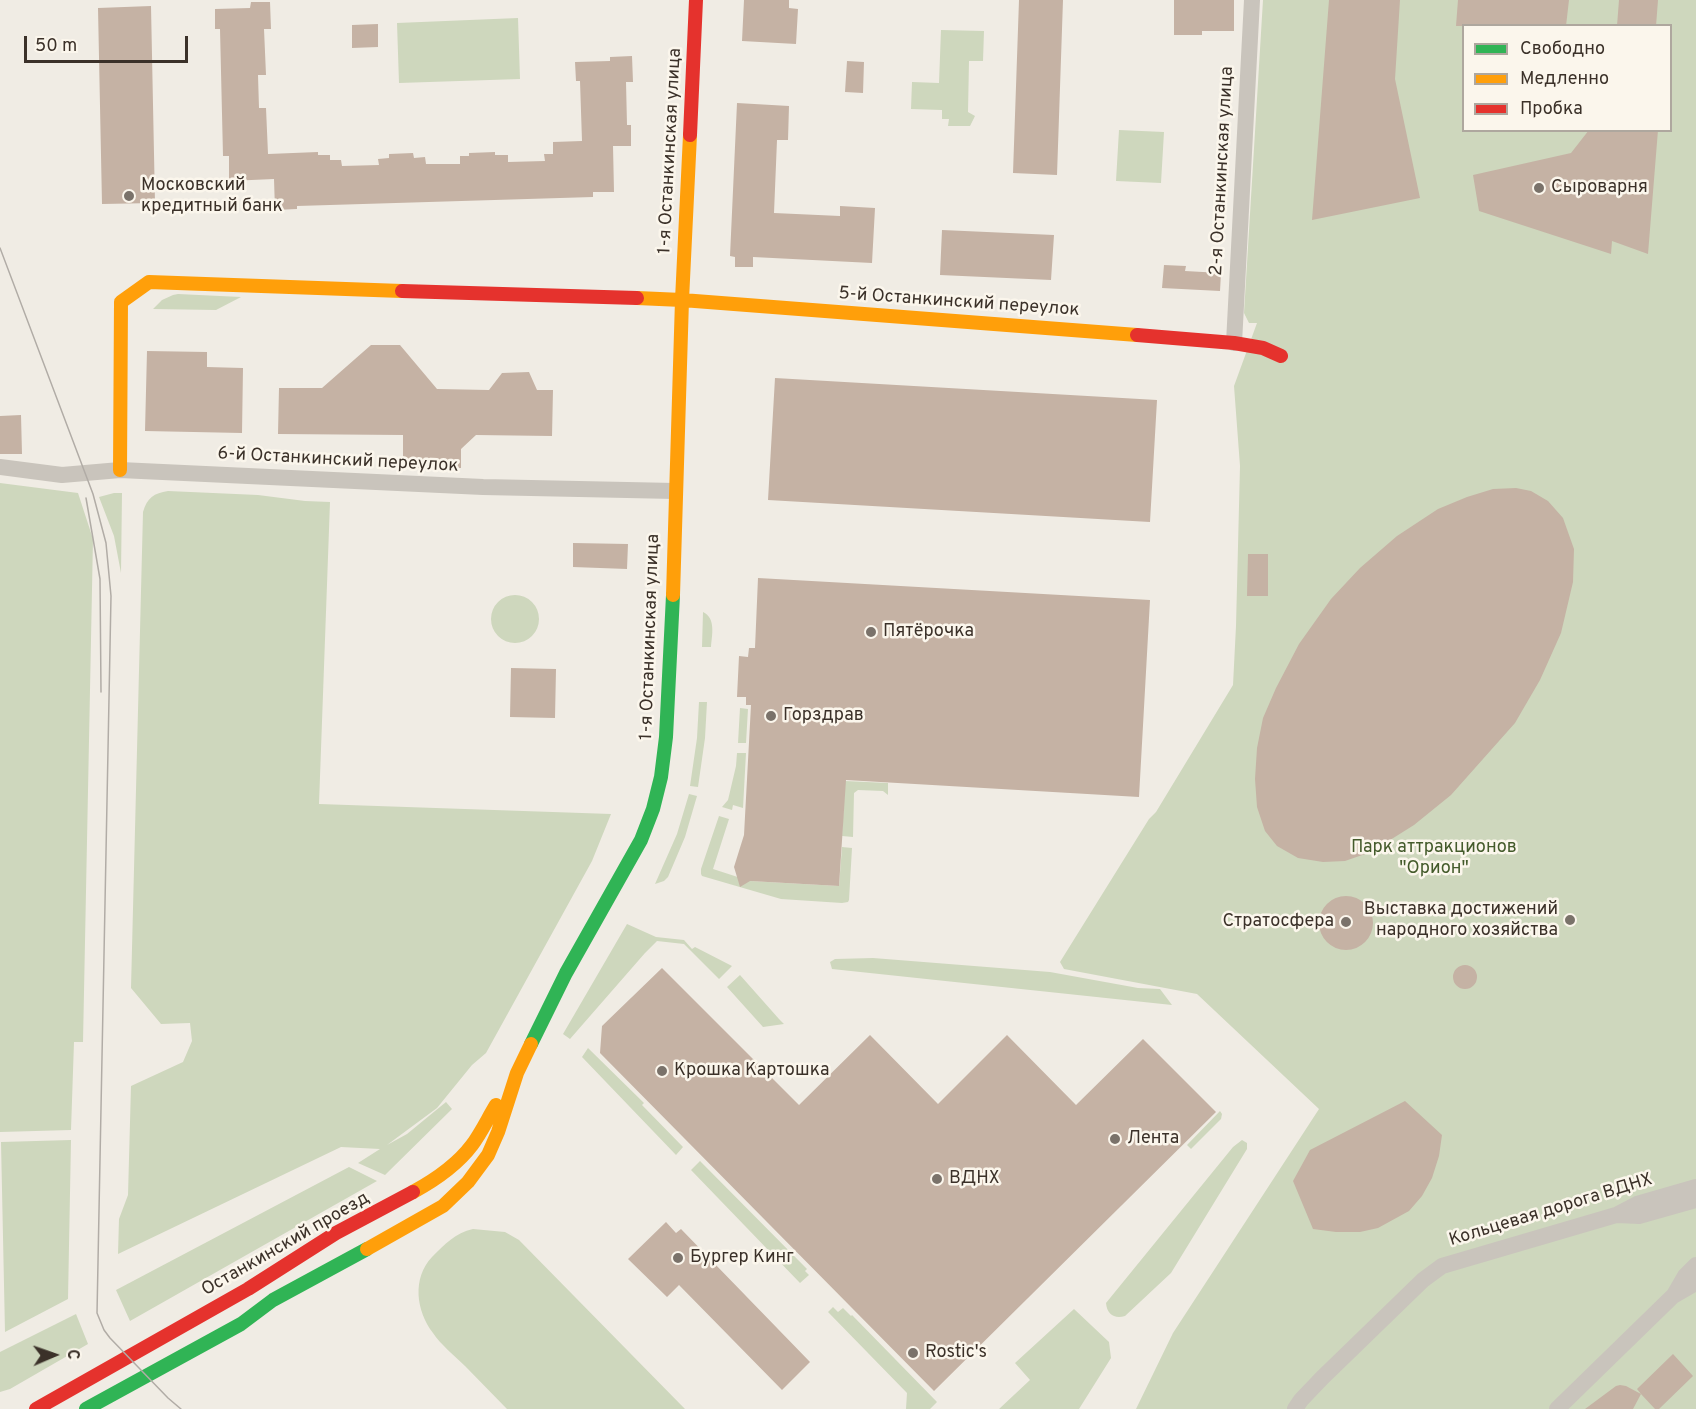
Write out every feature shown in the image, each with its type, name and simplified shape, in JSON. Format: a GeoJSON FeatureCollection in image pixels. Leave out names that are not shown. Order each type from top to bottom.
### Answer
{"type":"FeatureCollection","features":[{"type":"Feature","properties":{"kind":"street","name":"1-я Останкинская улица"},"geometry":{"type":"LineString","coordinates":[[128,1385],[241,1324],[273,1300],[432,1213],[443,1206],[468,1182],[488,1155],[517,1073],[566,973],[641,840],[662,777],[666,737],[696,0]]}},
{"type":"Feature","properties":{"kind":"street","name":"2-я Останкинская улица"},"geometry":{"type":"LineString","coordinates":[[1234,343],[1252,0]]}},
{"type":"Feature","properties":{"kind":"street","name":"5-й Останкинский переулок"},"geometry":{"type":"LineString","coordinates":[[120,470],[122,302],[149,282],[682,300],[1234,343],[1263,348],[1281,356]]}},
{"type":"Feature","properties":{"kind":"street","name":"6-й Останкинский переулок"},"geometry":{"type":"LineString","coordinates":[[0,467],[62,475],[120,470],[471,486],[675,491]]}},
{"type":"Feature","properties":{"kind":"street","name":"Останкинский проезд"},"geometry":{"type":"LineString","coordinates":[[36,1409],[248,1289],[336,1233],[434,1180],[465,1154],[474,1143],[517,1073]]}},
{"type":"Feature","properties":{"kind":"street","name":"Кольцевая дорога ВДНХ"},"geometry":{"type":"LineString","coordinates":[[1295,1409],[1322,1378],[1424,1280],[1442,1266],[1616,1215],[1637,1204],[1696,1187]]}},
{"type":"Feature","properties":{"kind":"street"},"geometry":{"type":"LineString","coordinates":[[1616,1215],[1639,1216],[1696,1200]]}},
{"type":"Feature","properties":{"kind":"street"},"geometry":{"type":"LineString","coordinates":[[1673,1296],[1684,1276],[1696,1264]]}},
{"type":"Feature","properties":{"kind":"street"},"geometry":{"type":"LineString","coordinates":[[1557,1409],[1673,1296],[1696,1281]]}},
{"type":"Feature","properties":{"kind":"street"},"geometry":{"type":"LineString","coordinates":[[118,1406],[128,1385]]}},
{"type":"Feature","properties":{"kind":"street"},"geometry":{"type":"LineString","coordinates":[[86,1409],[128,1385]]}},
{"type":"Feature","properties":{"kind":"green space","name":"Парк аттракционов \"Орион\""},"geometry":{"type":"Polygon","coordinates":[[[1263,0],[1696,0],[1696,1409],[1136,1409],[1173,1333],[1319,1109],[1197,994],[1064,969],[1060,962],[1149,819],[1156,812],[1233,685],[1240,466],[1234,386],[1257,323],[1249,323],[1244,313],[1263,0]]]}},
{"type":"Feature","properties":{"kind":"green space"},"geometry":{"type":"Polygon","coordinates":[[[518,18],[520,79],[399,83],[397,23],[518,18]]]}},
{"type":"Feature","properties":{"kind":"green space"},"geometry":{"type":"Polygon","coordinates":[[[941,30],[984,31],[983,61],[969,61],[968,112],[975,116],[970,126],[948,126],[949,119],[942,119],[942,110],[911,109],[912,82],[939,83],[941,30]]]}},
{"type":"Feature","properties":{"kind":"green space"},"geometry":{"type":"Polygon","coordinates":[[[1119,130],[1164,132],[1161,183],[1116,181],[1119,130]]]}},
{"type":"Feature","properties":{"kind":"green space"},"geometry":{"type":"Polygon","coordinates":[[[173,295],[241,297],[216,310],[153,309],[162,300],[173,295]]]}},
{"type":"Feature","properties":{"kind":"green space"},"geometry":{"type":"Polygon","coordinates":[[[0,483],[78,493],[93,539],[83,1042],[74,1042],[71,1130],[0,1132],[0,483]]]}},
{"type":"Feature","properties":{"kind":"green space"},"geometry":{"type":"Polygon","coordinates":[[[168,491],[258,495],[330,502],[319,804],[611,814],[592,861],[486,1053],[472,1065],[437,1108],[387,1145],[407,1134],[446,1102],[452,1109],[385,1175],[358,1163],[380,1149],[341,1147],[118,1254],[119,1219],[128,1195],[131,1086],[183,1062],[192,1041],[190,1023],[161,1024],[131,988],[143,512],[152,497],[168,491]]]}},
{"type":"Feature","properties":{"kind":"green space"},"geometry":{"type":"Polygon","coordinates":[[[122,493],[121,573],[114,536],[99,497],[122,493]]]}},
{"type":"Feature","properties":{"kind":"green space"},"geometry":{"type":"Polygon","coordinates":[[[510,595],[520,595],[532,602],[539,614],[539,624],[532,636],[520,643],[510,643],[495,632],[491,624],[491,614],[502,599],[510,595]]]}},
{"type":"Feature","properties":{"kind":"green space"},"geometry":{"type":"Polygon","coordinates":[[[703,612],[712,623],[711,647],[702,647],[703,612]]]}},
{"type":"Feature","properties":{"kind":"green space"},"geometry":{"type":"Polygon","coordinates":[[[699,702],[707,702],[705,738],[698,787],[690,786],[697,738],[699,702]]]}},
{"type":"Feature","properties":{"kind":"green space"},"geometry":{"type":"Polygon","coordinates":[[[740,708],[748,709],[746,743],[738,743],[740,708]]]}},
{"type":"Feature","properties":{"kind":"green space"},"geometry":{"type":"Polygon","coordinates":[[[737,753],[746,753],[743,808],[733,805],[732,810],[722,807],[728,800],[737,753]]]}},
{"type":"Feature","properties":{"kind":"green space"},"geometry":{"type":"Polygon","coordinates":[[[845,781],[888,783],[888,795],[883,791],[858,790],[854,793],[853,837],[842,836],[845,781]]]}},
{"type":"Feature","properties":{"kind":"green space"},"geometry":{"type":"Polygon","coordinates":[[[689,794],[697,796],[685,837],[668,877],[655,884],[677,834],[689,794]]]}},
{"type":"Feature","properties":{"kind":"green space"},"geometry":{"type":"Polygon","coordinates":[[[719,816],[729,819],[713,869],[750,881],[839,886],[842,847],[852,848],[848,902],[781,899],[702,876],[701,869],[719,816]]]}},
{"type":"Feature","properties":{"kind":"green space"},"geometry":{"type":"Polygon","coordinates":[[[627,924],[656,937],[684,940],[692,949],[695,947],[732,966],[719,979],[684,944],[657,941],[570,1039],[563,1034],[627,924]]]}},
{"type":"Feature","properties":{"kind":"green space"},"geometry":{"type":"Polygon","coordinates":[[[873,958],[1050,972],[1138,988],[1160,989],[1172,1005],[832,969],[830,962],[835,959],[873,958]]]}},
{"type":"Feature","properties":{"kind":"green space"},"geometry":{"type":"Polygon","coordinates":[[[740,975],[784,1024],[763,1027],[727,987],[740,975]]]}},
{"type":"Feature","properties":{"kind":"green space"},"geometry":{"type":"Polygon","coordinates":[[[588,1048],[644,1103],[642,1105],[683,1147],[676,1155],[582,1057],[588,1048]]]}},
{"type":"Feature","properties":{"kind":"green space"},"geometry":{"type":"Polygon","coordinates":[[[1220,1111],[1221,1119],[1191,1149],[1187,1145],[1220,1111]]]}},
{"type":"Feature","properties":{"kind":"green space"},"geometry":{"type":"Polygon","coordinates":[[[71,1140],[68,1299],[5,1332],[1,1142],[71,1140]]]}},
{"type":"Feature","properties":{"kind":"green space"},"geometry":{"type":"Polygon","coordinates":[[[1242,1140],[1247,1143],[1247,1149],[1171,1273],[1125,1316],[1112,1315],[1106,1303],[1233,1147],[1242,1140]]]}},
{"type":"Feature","properties":{"kind":"green space"},"geometry":{"type":"Polygon","coordinates":[[[700,1161],[807,1269],[805,1271],[809,1275],[800,1283],[691,1170],[700,1161]]]}},
{"type":"Feature","properties":{"kind":"green space"},"geometry":{"type":"Polygon","coordinates":[[[349,1167],[377,1181],[130,1321],[116,1290],[349,1167]]]}},
{"type":"Feature","properties":{"kind":"green space"},"geometry":{"type":"Polygon","coordinates":[[[473,1229],[505,1232],[519,1240],[685,1409],[507,1409],[436,1337],[427,1324],[420,1305],[419,1284],[426,1265],[451,1240],[473,1229]]]}},
{"type":"Feature","properties":{"kind":"green space"},"geometry":{"type":"Polygon","coordinates":[[[833,1307],[838,1312],[843,1308],[852,1315],[937,1402],[930,1409],[906,1409],[907,1393],[828,1312],[833,1307]]]}},
{"type":"Feature","properties":{"kind":"green space"},"geometry":{"type":"Polygon","coordinates":[[[1074,1309],[1109,1342],[1111,1358],[1079,1409],[999,1409],[1030,1380],[1015,1363],[1074,1309]]]}},
{"type":"Feature","properties":{"kind":"green space"},"geometry":{"type":"Polygon","coordinates":[[[76,1314],[88,1344],[10,1389],[0,1392],[0,1352],[76,1314]]]}},
{"type":"Feature","properties":{"kind":"building"},"geometry":{"type":"Polygon","coordinates":[[[744,0],[789,0],[789,8],[798,9],[796,44],[742,41],[744,0]]]}},
{"type":"Feature","properties":{"kind":"building"},"geometry":{"type":"Polygon","coordinates":[[[1019,0],[1063,0],[1057,175],[1013,173],[1019,0]]]}},
{"type":"Feature","properties":{"kind":"building"},"geometry":{"type":"Polygon","coordinates":[[[1174,0],[1234,0],[1234,31],[1202,31],[1202,35],[1174,35],[1174,0]]]}},
{"type":"Feature","properties":{"kind":"building"},"geometry":{"type":"Polygon","coordinates":[[[1329,0],[1400,0],[1395,79],[1420,198],[1312,220],[1329,0]]]}},
{"type":"Feature","properties":{"kind":"building"},"geometry":{"type":"Polygon","coordinates":[[[1458,0],[1569,0],[1566,24],[1462,24],[1462,26],[1456,26],[1458,0]]]}},
{"type":"Feature","properties":{"kind":"building"},"geometry":{"type":"Polygon","coordinates":[[[1619,0],[1658,0],[1656,24],[1617,24],[1619,0]]]}},
{"type":"Feature","properties":{"kind":"building"},"geometry":{"type":"Polygon","coordinates":[[[251,2],[270,2],[271,29],[264,29],[266,75],[258,75],[259,108],[266,108],[268,154],[318,152],[318,155],[330,155],[330,160],[341,160],[342,166],[379,165],[378,159],[389,158],[389,154],[413,153],[414,158],[425,157],[426,164],[460,164],[460,156],[469,156],[469,153],[495,152],[495,155],[508,155],[508,162],[545,161],[544,154],[553,154],[553,142],[582,141],[580,81],[576,81],[575,62],[610,61],[610,57],[632,56],[633,82],[626,82],[627,125],[631,125],[631,146],[613,146],[614,192],[593,192],[593,197],[297,206],[297,209],[275,210],[274,179],[229,181],[229,156],[223,156],[220,29],[215,29],[215,9],[250,8],[251,2]]]}},
{"type":"Feature","properties":{"kind":"building"},"geometry":{"type":"Polygon","coordinates":[[[151,6],[155,203],[102,204],[98,8],[151,6]]]}},
{"type":"Feature","properties":{"kind":"building"},"geometry":{"type":"Polygon","coordinates":[[[378,24],[378,47],[352,48],[352,25],[378,24]]]}},
{"type":"Feature","properties":{"kind":"building"},"geometry":{"type":"Polygon","coordinates":[[[847,61],[864,62],[863,93],[845,92],[847,61]]]}},
{"type":"Feature","properties":{"kind":"building"},"geometry":{"type":"Polygon","coordinates":[[[737,103],[789,106],[788,140],[777,140],[774,213],[840,216],[840,206],[875,208],[872,263],[753,257],[753,267],[735,267],[735,257],[730,256],[737,103]]]}},
{"type":"Feature","properties":{"kind":"building"},"geometry":{"type":"Polygon","coordinates":[[[1587,132],[1658,132],[1648,254],[1612,241],[1611,254],[1479,211],[1473,175],[1571,153],[1587,132]]]}},
{"type":"Feature","properties":{"kind":"building"},"geometry":{"type":"Polygon","coordinates":[[[942,230],[1054,235],[1051,280],[940,275],[942,230]]]}},
{"type":"Feature","properties":{"kind":"building"},"geometry":{"type":"Polygon","coordinates":[[[1164,265],[1186,266],[1185,271],[1221,273],[1220,291],[1162,288],[1164,265]]]}},
{"type":"Feature","properties":{"kind":"building"},"geometry":{"type":"Polygon","coordinates":[[[371,345],[400,345],[437,389],[489,390],[502,373],[529,372],[537,390],[553,390],[552,436],[476,435],[461,449],[461,468],[403,468],[403,435],[278,434],[279,388],[322,388],[371,345]]]}},
{"type":"Feature","properties":{"kind":"building"},"geometry":{"type":"Polygon","coordinates":[[[147,351],[207,352],[207,367],[243,368],[242,433],[145,431],[147,351]]]}},
{"type":"Feature","properties":{"kind":"building"},"geometry":{"type":"Polygon","coordinates":[[[775,378],[1157,400],[1150,522],[768,500],[775,378]]]}},
{"type":"Feature","properties":{"kind":"building"},"geometry":{"type":"Polygon","coordinates":[[[21,415],[22,454],[0,454],[0,416],[21,415]]]}},
{"type":"Feature","properties":{"kind":"building"},"geometry":{"type":"Polygon","coordinates":[[[1516,488],[1531,491],[1548,501],[1563,518],[1574,549],[1573,582],[1561,633],[1540,680],[1515,723],[1451,795],[1414,825],[1371,852],[1345,861],[1323,862],[1298,858],[1277,846],[1265,831],[1257,807],[1255,779],[1257,748],[1263,718],[1299,644],[1331,599],[1360,568],[1397,536],[1438,509],[1467,497],[1493,489],[1516,488]]]}},
{"type":"Feature","properties":{"kind":"building"},"geometry":{"type":"Polygon","coordinates":[[[573,543],[628,544],[627,569],[573,567],[573,543]]]}},
{"type":"Feature","properties":{"kind":"building"},"geometry":{"type":"Polygon","coordinates":[[[1248,554],[1268,554],[1268,596],[1247,596],[1248,554]]]}},
{"type":"Feature","properties":{"kind":"building"},"geometry":{"type":"Polygon","coordinates":[[[758,578],[1150,600],[1139,797],[846,780],[839,886],[750,881],[740,887],[734,867],[744,835],[751,705],[746,705],[746,697],[737,697],[739,656],[748,657],[749,648],[755,648],[758,578]]]}},
{"type":"Feature","properties":{"kind":"building"},"geometry":{"type":"Polygon","coordinates":[[[511,668],[556,669],[555,718],[510,717],[511,668]]]}},
{"type":"Feature","properties":{"kind":"building","name":"Стратосфера"},"geometry":{"type":"Polygon","coordinates":[[[1346,896],[1356,898],[1365,904],[1371,913],[1373,923],[1371,933],[1365,942],[1356,948],[1346,950],[1336,948],[1327,942],[1321,933],[1319,923],[1321,913],[1327,904],[1336,898],[1346,896]]]}},
{"type":"Feature","properties":{"kind":"building"},"geometry":{"type":"Polygon","coordinates":[[[1465,965],[1474,968],[1477,977],[1474,986],[1465,989],[1456,986],[1453,977],[1456,968],[1465,965]]]}},
{"type":"Feature","properties":{"kind":"building","name":"ВДНХ"},"geometry":{"type":"Polygon","coordinates":[[[662,968],[799,1105],[870,1035],[938,1104],[1007,1035],[1076,1105],[1143,1039],[1216,1112],[934,1391],[600,1053],[602,1026],[662,968]]]}},
{"type":"Feature","properties":{"kind":"building"},"geometry":{"type":"Polygon","coordinates":[[[1405,1101],[1442,1135],[1439,1156],[1432,1178],[1422,1196],[1409,1211],[1378,1228],[1360,1232],[1313,1229],[1293,1181],[1310,1150],[1405,1101]]]}},
{"type":"Feature","properties":{"kind":"building"},"geometry":{"type":"Polygon","coordinates":[[[666,1222],[676,1233],[681,1229],[810,1362],[782,1390],[679,1285],[667,1297],[628,1259],[666,1222]]]}},
{"type":"Feature","properties":{"kind":"building"},"geometry":{"type":"Polygon","coordinates":[[[1673,1354],[1693,1376],[1659,1409],[1655,1409],[1637,1389],[1673,1354]]]}},
{"type":"Feature","properties":{"kind":"building"},"geometry":{"type":"Polygon","coordinates":[[[1616,1386],[1626,1386],[1641,1394],[1633,1409],[1585,1409],[1616,1386]]]}},
{"type":"Feature","properties":{"kind":"tram line"},"geometry":{"type":"LineString","coordinates":[[0,248],[93,494],[106,543],[111,596],[97,1313],[110,1338],[181,1409]]}},
{"type":"Feature","properties":{"kind":"tram line"},"geometry":{"type":"LineString","coordinates":[[86,498],[100,579],[101,692]]}},
{"type":"Feature","properties":{"kind":"traffic: fast"},"geometry":{"type":"LineString","coordinates":[[531,1044],[566,973],[641,840],[653,809],[661,777],[666,737],[673,595]]}},
{"type":"Feature","properties":{"kind":"traffic: fast"},"geometry":{"type":"LineString","coordinates":[[86,1409],[241,1324],[273,1300],[367,1249]]}},
{"type":"Feature","properties":{"kind":"traffic: slow"},"geometry":{"type":"LineString","coordinates":[[673,595],[682,300],[690,135]]}},
{"type":"Feature","properties":{"kind":"traffic: slow"},"geometry":{"type":"LineString","coordinates":[[120,470],[121,302],[149,282],[402,291]]}},
{"type":"Feature","properties":{"kind":"traffic: slow"},"geometry":{"type":"LineString","coordinates":[[637,298],[1137,335]]}},
{"type":"Feature","properties":{"kind":"traffic: slow"},"geometry":{"type":"LineString","coordinates":[[367,1249],[443,1206],[468,1182],[488,1155],[517,1073],[531,1044]]}},
{"type":"Feature","properties":{"kind":"traffic: slow"},"geometry":{"type":"LineString","coordinates":[[413,1192],[460,1159],[472,1145],[496,1105]]}},
{"type":"Feature","properties":{"kind":"traffic: jam"},"geometry":{"type":"LineString","coordinates":[[690,135],[696,0]]}},
{"type":"Feature","properties":{"kind":"traffic: jam"},"geometry":{"type":"LineString","coordinates":[[402,291],[637,298]]}},
{"type":"Feature","properties":{"kind":"traffic: jam"},"geometry":{"type":"LineString","coordinates":[[1137,335],[1234,343],[1263,348],[1281,356]]}},
{"type":"Feature","properties":{"kind":"traffic: jam"},"geometry":{"type":"LineString","coordinates":[[36,1409],[248,1289],[336,1233],[413,1192]]}},
{"type":"Feature","properties":{"kind":"place","name":"Сыроварня"},"geometry":{"type":"Point","coordinates":[1539,188]}},
{"type":"Feature","properties":{"kind":"place","name":"Московский кредитный банк"},"geometry":{"type":"Point","coordinates":[129,196]}},
{"type":"Feature","properties":{"kind":"place","name":"Пятёрочка"},"geometry":{"type":"Point","coordinates":[871,632]}},
{"type":"Feature","properties":{"kind":"place","name":"Горздрав"},"geometry":{"type":"Point","coordinates":[771,716]}},
{"type":"Feature","properties":{"kind":"place","name":"Выставка достижений народного хозяйства"},"geometry":{"type":"Point","coordinates":[1570,920]}},
{"type":"Feature","properties":{"kind":"place","name":"Стратосфера"},"geometry":{"type":"Point","coordinates":[1346,922]}},
{"type":"Feature","properties":{"kind":"place","name":"Крошка Картошка"},"geometry":{"type":"Point","coordinates":[662,1071]}},
{"type":"Feature","properties":{"kind":"place","name":"Лента"},"geometry":{"type":"Point","coordinates":[1115,1139]}},
{"type":"Feature","properties":{"kind":"place","name":"ВДНХ"},"geometry":{"type":"Point","coordinates":[937,1179]}},
{"type":"Feature","properties":{"kind":"place","name":"Бургер Кинг"},"geometry":{"type":"Point","coordinates":[678,1258]}},
{"type":"Feature","properties":{"kind":"place","name":"Rostic's"},"geometry":{"type":"Point","coordinates":[913,1353]}}]}
